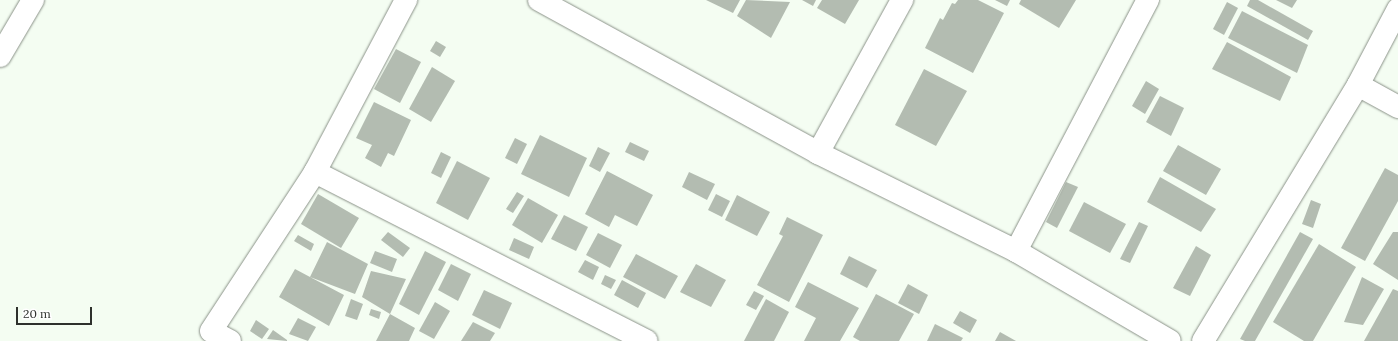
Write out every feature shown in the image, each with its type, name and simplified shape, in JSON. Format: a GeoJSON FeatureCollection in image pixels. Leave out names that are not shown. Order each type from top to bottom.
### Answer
{"type":"FeatureCollection","features":[{"type":"Feature","properties":{"kind":"street"},"geometry":{"type":"LineString","coordinates":[[0,56],[33,0]]}},
{"type":"Feature","properties":{"kind":"street"},"geometry":{"type":"LineString","coordinates":[[230,341],[211,331],[315,172],[406,0]]}},
{"type":"Feature","properties":{"kind":"street"},"geometry":{"type":"LineString","coordinates":[[539,0],[818,153],[1016,251],[1170,341]]}},
{"type":"Feature","properties":{"kind":"street"},"geometry":{"type":"LineString","coordinates":[[818,153],[902,0]]}},
{"type":"Feature","properties":{"kind":"street"},"geometry":{"type":"LineString","coordinates":[[1016,251],[1148,0]]}},
{"type":"Feature","properties":{"kind":"street"},"geometry":{"type":"LineString","coordinates":[[1203,341],[1358,85],[1398,9]]}},
{"type":"Feature","properties":{"kind":"street"},"geometry":{"type":"LineString","coordinates":[[1358,85],[1398,107]]}},
{"type":"Feature","properties":{"kind":"street"},"geometry":{"type":"LineString","coordinates":[[315,172],[646,341]]}},
{"type":"Feature","properties":{"kind":"building"},"geometry":{"type":"Polygon","coordinates":[[[706,0],[740,0],[733,13],[706,0]]]}},
{"type":"Feature","properties":{"kind":"building"},"geometry":{"type":"Polygon","coordinates":[[[746,0],[790,2],[771,38],[737,16],[746,0]]]}},
{"type":"Feature","properties":{"kind":"building"},"geometry":{"type":"Polygon","coordinates":[[[802,0],[816,0],[813,6],[802,0]]]}},
{"type":"Feature","properties":{"kind":"building"},"geometry":{"type":"Polygon","coordinates":[[[822,0],[859,0],[845,24],[817,8],[822,0]]]}},
{"type":"Feature","properties":{"kind":"building"},"geometry":{"type":"Polygon","coordinates":[[[958,0],[978,0],[1004,13],[973,73],[925,48],[940,18],[943,20],[952,3],[955,4],[958,0]]]}},
{"type":"Feature","properties":{"kind":"building"},"geometry":{"type":"Polygon","coordinates":[[[995,0],[1010,0],[1007,6],[995,0]]]}},
{"type":"Feature","properties":{"kind":"building"},"geometry":{"type":"Polygon","coordinates":[[[1021,0],[1076,0],[1059,28],[1019,4],[1021,0]]]}},
{"type":"Feature","properties":{"kind":"building"},"geometry":{"type":"Polygon","coordinates":[[[1250,0],[1258,0],[1313,31],[1308,40],[1247,6],[1250,0]]]}},
{"type":"Feature","properties":{"kind":"building"},"geometry":{"type":"Polygon","coordinates":[[[1276,0],[1297,0],[1292,8],[1276,0]]]}},
{"type":"Feature","properties":{"kind":"building"},"geometry":{"type":"Polygon","coordinates":[[[1227,2],[1238,8],[1224,35],[1213,29],[1227,2]]]}},
{"type":"Feature","properties":{"kind":"building"},"geometry":{"type":"Polygon","coordinates":[[[1242,11],[1308,45],[1297,73],[1228,38],[1242,11]]]}},
{"type":"Feature","properties":{"kind":"building"},"geometry":{"type":"Polygon","coordinates":[[[436,41],[446,47],[440,57],[430,51],[436,41]]]}},
{"type":"Feature","properties":{"kind":"building"},"geometry":{"type":"Polygon","coordinates":[[[1227,42],[1291,77],[1280,101],[1212,69],[1227,42]]]}},
{"type":"Feature","properties":{"kind":"building"},"geometry":{"type":"Polygon","coordinates":[[[396,49],[421,62],[400,103],[374,89],[396,49]]]}},
{"type":"Feature","properties":{"kind":"building"},"geometry":{"type":"Polygon","coordinates":[[[432,67],[455,81],[431,122],[409,109],[432,67]]]}},
{"type":"Feature","properties":{"kind":"building"},"geometry":{"type":"Polygon","coordinates":[[[924,69],[967,91],[936,146],[895,125],[924,69]]]}},
{"type":"Feature","properties":{"kind":"building"},"geometry":{"type":"Polygon","coordinates":[[[1146,81],[1159,89],[1145,114],[1132,106],[1146,81]]]}},
{"type":"Feature","properties":{"kind":"building"},"geometry":{"type":"Polygon","coordinates":[[[1160,96],[1184,108],[1171,136],[1146,122],[1160,96]]]}},
{"type":"Feature","properties":{"kind":"building"},"geometry":{"type":"Polygon","coordinates":[[[374,102],[411,120],[394,156],[388,153],[381,167],[365,158],[372,145],[356,138],[374,102]]]}},
{"type":"Feature","properties":{"kind":"building"},"geometry":{"type":"Polygon","coordinates":[[[540,135],[587,158],[569,197],[521,174],[540,135]]]}},
{"type":"Feature","properties":{"kind":"building"},"geometry":{"type":"Polygon","coordinates":[[[515,138],[527,144],[517,164],[505,158],[515,138]]]}},
{"type":"Feature","properties":{"kind":"building"},"geometry":{"type":"Polygon","coordinates":[[[630,142],[649,151],[644,161],[625,152],[630,142]]]}},
{"type":"Feature","properties":{"kind":"building"},"geometry":{"type":"Polygon","coordinates":[[[1178,145],[1221,169],[1206,195],[1163,171],[1178,145]]]}},
{"type":"Feature","properties":{"kind":"building"},"geometry":{"type":"Polygon","coordinates":[[[598,147],[610,153],[600,172],[589,166],[598,147]]]}},
{"type":"Feature","properties":{"kind":"building"},"geometry":{"type":"Polygon","coordinates":[[[441,152],[451,157],[441,178],[431,173],[441,152]]]}},
{"type":"Feature","properties":{"kind":"building"},"geometry":{"type":"Polygon","coordinates":[[[457,161],[490,178],[468,220],[436,203],[457,161]]]}},
{"type":"Feature","properties":{"kind":"building"},"geometry":{"type":"Polygon","coordinates":[[[1385,168],[1398,175],[1398,201],[1365,261],[1341,248],[1385,168]]]}},
{"type":"Feature","properties":{"kind":"building"},"geometry":{"type":"Polygon","coordinates":[[[607,171],[653,195],[637,226],[615,215],[609,227],[585,214],[607,171]]]}},
{"type":"Feature","properties":{"kind":"building"},"geometry":{"type":"Polygon","coordinates":[[[689,172],[715,184],[707,200],[682,187],[689,172]]]}},
{"type":"Feature","properties":{"kind":"building"},"geometry":{"type":"Polygon","coordinates":[[[1160,177],[1216,209],[1201,232],[1147,202],[1160,177]]]}},
{"type":"Feature","properties":{"kind":"building"},"geometry":{"type":"Polygon","coordinates":[[[1066,182],[1078,187],[1057,228],[1046,222],[1066,182]]]}},
{"type":"Feature","properties":{"kind":"building"},"geometry":{"type":"Polygon","coordinates":[[[517,192],[524,196],[513,213],[506,209],[517,192]]]}},
{"type":"Feature","properties":{"kind":"building"},"geometry":{"type":"Polygon","coordinates":[[[318,194],[359,218],[341,248],[301,224],[318,194]]]}},
{"type":"Feature","properties":{"kind":"building"},"geometry":{"type":"Polygon","coordinates":[[[716,194],[730,201],[722,217],[708,210],[716,194]]]}},
{"type":"Feature","properties":{"kind":"building"},"geometry":{"type":"Polygon","coordinates":[[[737,195],[770,212],[757,236],[725,220],[737,195]]]}},
{"type":"Feature","properties":{"kind":"building"},"geometry":{"type":"Polygon","coordinates":[[[528,198],[558,215],[542,243],[512,225],[528,198]]]}},
{"type":"Feature","properties":{"kind":"building"},"geometry":{"type":"Polygon","coordinates":[[[1311,200],[1321,204],[1313,228],[1302,224],[1311,200]]]}},
{"type":"Feature","properties":{"kind":"building"},"geometry":{"type":"Polygon","coordinates":[[[1084,202],[1126,224],[1110,253],[1069,231],[1084,202]]]}},
{"type":"Feature","properties":{"kind":"building"},"geometry":{"type":"Polygon","coordinates":[[[564,215],[588,227],[576,251],[551,239],[564,215]]]}},
{"type":"Feature","properties":{"kind":"building"},"geometry":{"type":"Polygon","coordinates":[[[787,217],[823,235],[789,302],[757,285],[783,236],[779,234],[787,217]]]}},
{"type":"Feature","properties":{"kind":"building"},"geometry":{"type":"Polygon","coordinates":[[[1139,222],[1148,226],[1130,263],[1120,259],[1139,222]]]}},
{"type":"Feature","properties":{"kind":"building"},"geometry":{"type":"Polygon","coordinates":[[[388,232],[410,248],[403,257],[381,240],[388,232]]]}},
{"type":"Feature","properties":{"kind":"building"},"geometry":{"type":"Polygon","coordinates":[[[1300,232],[1313,239],[1255,341],[1245,341],[1240,339],[1300,232]]]}},
{"type":"Feature","properties":{"kind":"building"},"geometry":{"type":"Polygon","coordinates":[[[1393,232],[1398,232],[1398,280],[1373,264],[1393,232]]]}},
{"type":"Feature","properties":{"kind":"building"},"geometry":{"type":"Polygon","coordinates":[[[598,233],[622,245],[610,268],[586,255],[598,233]]]}},
{"type":"Feature","properties":{"kind":"building"},"geometry":{"type":"Polygon","coordinates":[[[298,235],[314,244],[311,251],[294,241],[298,235]]]}},
{"type":"Feature","properties":{"kind":"building"},"geometry":{"type":"Polygon","coordinates":[[[514,238],[534,247],[529,259],[509,250],[514,238]]]}},
{"type":"Feature","properties":{"kind":"building"},"geometry":{"type":"Polygon","coordinates":[[[327,242],[368,264],[355,294],[310,277],[327,242]]]}},
{"type":"Feature","properties":{"kind":"building"},"geometry":{"type":"Polygon","coordinates":[[[1319,244],[1356,267],[1313,341],[1304,341],[1273,322],[1319,244]]]}},
{"type":"Feature","properties":{"kind":"building"},"geometry":{"type":"Polygon","coordinates":[[[1196,246],[1211,255],[1190,296],[1173,288],[1196,246]]]}},
{"type":"Feature","properties":{"kind":"building"},"geometry":{"type":"Polygon","coordinates":[[[375,251],[397,259],[392,272],[370,263],[375,251]]]}},
{"type":"Feature","properties":{"kind":"building"},"geometry":{"type":"Polygon","coordinates":[[[425,251],[446,262],[419,315],[399,304],[425,251]]]}},
{"type":"Feature","properties":{"kind":"building"},"geometry":{"type":"Polygon","coordinates":[[[636,254],[678,276],[665,299],[623,277],[636,254]]]}},
{"type":"Feature","properties":{"kind":"building"},"geometry":{"type":"Polygon","coordinates":[[[849,256],[877,270],[867,288],[840,274],[849,256]]]}},
{"type":"Feature","properties":{"kind":"building"},"geometry":{"type":"Polygon","coordinates":[[[585,260],[599,267],[593,280],[578,272],[585,260]]]}},
{"type":"Feature","properties":{"kind":"building"},"geometry":{"type":"Polygon","coordinates":[[[451,264],[471,274],[458,301],[438,290],[451,264]]]}},
{"type":"Feature","properties":{"kind":"building"},"geometry":{"type":"Polygon","coordinates":[[[696,264],[726,280],[711,307],[680,292],[696,264]]]}},
{"type":"Feature","properties":{"kind":"building"},"geometry":{"type":"Polygon","coordinates":[[[295,269],[344,295],[329,326],[279,297],[295,269]]]}},
{"type":"Feature","properties":{"kind":"building"},"geometry":{"type":"Polygon","coordinates":[[[371,271],[406,279],[390,314],[362,297],[371,271]]]}},
{"type":"Feature","properties":{"kind":"building"},"geometry":{"type":"Polygon","coordinates":[[[605,275],[616,280],[611,289],[601,284],[605,275]]]}},
{"type":"Feature","properties":{"kind":"building"},"geometry":{"type":"Polygon","coordinates":[[[1362,277],[1384,289],[1363,325],[1344,322],[1362,277]]]}},
{"type":"Feature","properties":{"kind":"building"},"geometry":{"type":"Polygon","coordinates":[[[622,280],[646,293],[638,308],[614,295],[622,280]]]}},
{"type":"Feature","properties":{"kind":"building"},"geometry":{"type":"Polygon","coordinates":[[[808,282],[859,308],[840,341],[804,341],[816,318],[795,307],[808,282]]]}},
{"type":"Feature","properties":{"kind":"building"},"geometry":{"type":"Polygon","coordinates":[[[908,284],[928,295],[919,314],[898,303],[908,284]]]}},
{"type":"Feature","properties":{"kind":"building"},"geometry":{"type":"Polygon","coordinates":[[[1393,289],[1398,291],[1398,341],[1364,341],[1393,289]]]}},
{"type":"Feature","properties":{"kind":"building"},"geometry":{"type":"Polygon","coordinates":[[[484,290],[512,303],[500,329],[472,315],[484,290]]]}},
{"type":"Feature","properties":{"kind":"building"},"geometry":{"type":"Polygon","coordinates":[[[754,291],[764,296],[756,310],[746,305],[754,291]]]}},
{"type":"Feature","properties":{"kind":"building"},"geometry":{"type":"Polygon","coordinates":[[[876,294],[914,314],[899,341],[860,341],[853,337],[876,294]]]}},
{"type":"Feature","properties":{"kind":"building"},"geometry":{"type":"Polygon","coordinates":[[[351,299],[363,304],[357,320],[345,316],[351,299]]]}},
{"type":"Feature","properties":{"kind":"building"},"geometry":{"type":"Polygon","coordinates":[[[766,299],[789,312],[774,341],[744,341],[766,299]]]}},
{"type":"Feature","properties":{"kind":"building"},"geometry":{"type":"Polygon","coordinates":[[[435,302],[450,311],[434,339],[419,331],[435,302]]]}},
{"type":"Feature","properties":{"kind":"building"},"geometry":{"type":"Polygon","coordinates":[[[371,309],[381,312],[379,319],[369,315],[371,309]]]}},
{"type":"Feature","properties":{"kind":"building"},"geometry":{"type":"Polygon","coordinates":[[[960,311],[977,320],[970,333],[953,323],[960,311]]]}},
{"type":"Feature","properties":{"kind":"building"},"geometry":{"type":"Polygon","coordinates":[[[390,314],[415,328],[409,341],[376,341],[390,314]]]}},
{"type":"Feature","properties":{"kind":"building"},"geometry":{"type":"Polygon","coordinates":[[[298,318],[316,327],[308,341],[289,334],[298,318]]]}},
{"type":"Feature","properties":{"kind":"building"},"geometry":{"type":"Polygon","coordinates":[[[256,320],[269,329],[262,339],[250,331],[256,320]]]}},
{"type":"Feature","properties":{"kind":"building"},"geometry":{"type":"Polygon","coordinates":[[[473,322],[495,333],[490,341],[461,341],[473,322]]]}},
{"type":"Feature","properties":{"kind":"building"},"geometry":{"type":"Polygon","coordinates":[[[935,324],[963,338],[961,341],[927,341],[935,324]]]}},
{"type":"Feature","properties":{"kind":"building"},"geometry":{"type":"Polygon","coordinates":[[[273,330],[287,340],[287,341],[267,339],[273,330]]]}},
{"type":"Feature","properties":{"kind":"building"},"geometry":{"type":"Polygon","coordinates":[[[1000,332],[1016,341],[995,341],[1000,332]]]}}]}
